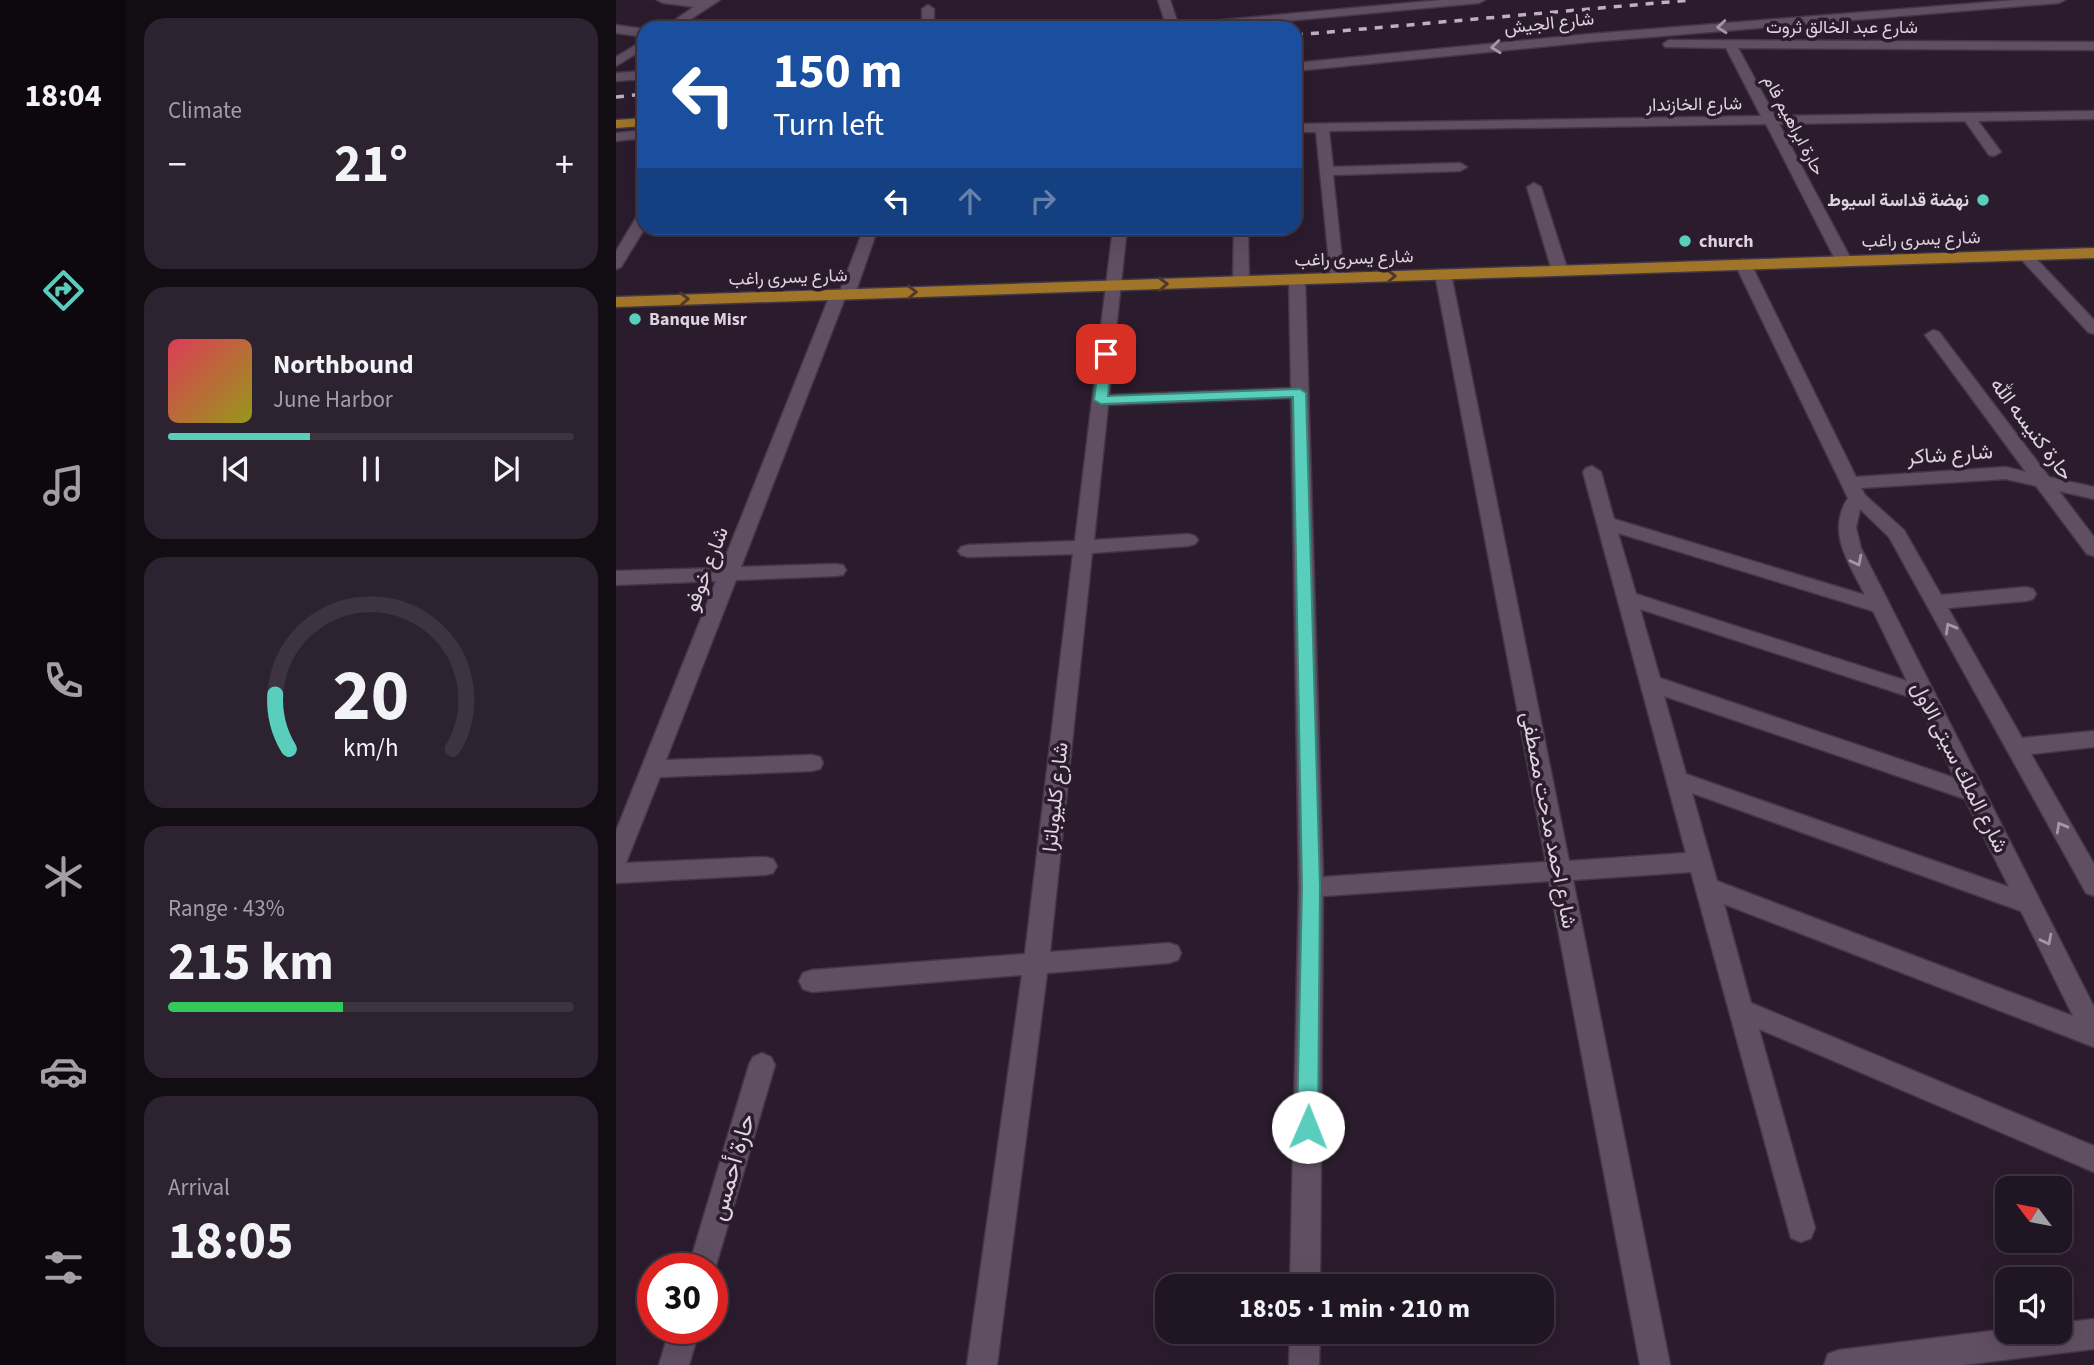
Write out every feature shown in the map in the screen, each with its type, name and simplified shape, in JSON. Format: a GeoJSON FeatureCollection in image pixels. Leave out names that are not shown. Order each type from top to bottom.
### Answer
{"type":"FeatureCollection","features":[{"type":"Feature","properties":{"kind":"main road"},"geometry":{"type":"LineString","coordinates":[[616,124],[637,122]]}},
{"type":"Feature","properties":{"kind":"main road","name":"شارع يسرى راغب"},"geometry":{"type":"LineString","coordinates":[[616,302],[2094,253]]}},
{"type":"Feature","properties":{"kind":"street"},"geometry":{"type":"LineString","coordinates":[[663,0],[709,3]]}},
{"type":"Feature","properties":{"kind":"street"},"geometry":{"type":"LineString","coordinates":[[1164,0],[1171,21]]}},
{"type":"Feature","properties":{"kind":"street"},"geometry":{"type":"LineString","coordinates":[[1250,21],[1479,0]]}},
{"type":"Feature","properties":{"kind":"street","name":"شارع الجيش"},"geometry":{"type":"LineString","coordinates":[[1302,66],[1590,38],[2052,0]]}},
{"type":"Feature","properties":{"kind":"street"},"geometry":{"type":"LineString","coordinates":[[680,21],[709,3]]}},
{"type":"Feature","properties":{"kind":"street"},"geometry":{"type":"LineString","coordinates":[[928,9],[928,21]]}},
{"type":"Feature","properties":{"kind":"street"},"geometry":{"type":"LineString","coordinates":[[616,29],[637,32]]}},
{"type":"Feature","properties":{"kind":"street","name":"شارع عبد الخالق ثروت"},"geometry":{"type":"LineString","coordinates":[[1590,38],[1662,44],[2094,46]]}},
{"type":"Feature","properties":{"kind":"street","name":"حارة ابراهيم فام"},"geometry":{"type":"LineString","coordinates":[[1730,44],[1844,261]]}},
{"type":"Feature","properties":{"kind":"street"},"geometry":{"type":"LineString","coordinates":[[616,62],[637,48]]}},
{"type":"Feature","properties":{"kind":"street"},"geometry":{"type":"LineString","coordinates":[[616,77],[637,76]]}},
{"type":"Feature","properties":{"kind":"street","name":"شارع الخازندار"},"geometry":{"type":"LineString","coordinates":[[1302,128],[2094,115]]}},
{"type":"Feature","properties":{"kind":"street"},"geometry":{"type":"LineString","coordinates":[[1969,117],[1994,152]]}},
{"type":"Feature","properties":{"kind":"street"},"geometry":{"type":"LineString","coordinates":[[1322,128],[1336,278]]}},
{"type":"Feature","properties":{"kind":"street"},"geometry":{"type":"LineString","coordinates":[[616,137],[637,135]]}},
{"type":"Feature","properties":{"kind":"street"},"geometry":{"type":"LineString","coordinates":[[1326,170],[1460,167]]}},
{"type":"Feature","properties":{"kind":"street"},"geometry":{"type":"LineString","coordinates":[[1534,187],[1560,271]]}},
{"type":"Feature","properties":{"kind":"street"},"geometry":{"type":"LineString","coordinates":[[616,264],[637,228]]}},
{"type":"Feature","properties":{"kind":"street","name":"شارع خوفو"},"geometry":{"type":"LineString","coordinates":[[616,860],[728,574],[868,235]]}},
{"type":"Feature","properties":{"kind":"street","name":"شارع كليوباترا"},"geometry":{"type":"LineString","coordinates":[[982,1365],[1036,963],[1119,235]]}},
{"type":"Feature","properties":{"kind":"street"},"geometry":{"type":"LineString","coordinates":[[1241,235],[1241,281]]}},
{"type":"Feature","properties":{"kind":"street"},"geometry":{"type":"LineString","coordinates":[[2025,255],[2094,329]]}},
{"type":"Feature","properties":{"kind":"street"},"geometry":{"type":"LineString","coordinates":[[1743,264],[1853,491],[1897,534],[2094,887]]}},
{"type":"Feature","properties":{"kind":"street","name":"شارع احمد مدحت مصطفى"},"geometry":{"type":"LineString","coordinates":[[1443,274],[1655,1365]]}},
{"type":"Feature","properties":{"kind":"street"},"geometry":{"type":"LineString","coordinates":[[1297,279],[1311,887],[1305,1274]]}},
{"type":"Feature","properties":{"kind":"street","name":"حارة كنيسه الله"},"geometry":{"type":"LineString","coordinates":[[1933,335],[2094,550]]}},
{"type":"Feature","properties":{"kind":"street"},"geometry":{"type":"LineString","coordinates":[[1101,400],[1300,393]]}},
{"type":"Feature","properties":{"kind":"street"},"geometry":{"type":"LineString","coordinates":[[1592,472],[1801,1228]]}},
{"type":"Feature","properties":{"kind":"street","name":"شارع شاكر"},"geometry":{"type":"LineString","coordinates":[[1853,491],[2006,473],[2094,493]]}},
{"type":"Feature","properties":{"kind":"street","name":"شارع الملك سيتى الاول"},"geometry":{"type":"LineString","coordinates":[[1853,491],[1847,516],[1847,537],[2094,1035]]}},
{"type":"Feature","properties":{"kind":"street"},"geometry":{"type":"LineString","coordinates":[[1607,523],[1881,607]]}},
{"type":"Feature","properties":{"kind":"street"},"geometry":{"type":"LineString","coordinates":[[968,551],[1188,540]]}},
{"type":"Feature","properties":{"kind":"street"},"geometry":{"type":"LineString","coordinates":[[616,578],[836,570]]}},
{"type":"Feature","properties":{"kind":"street"},"geometry":{"type":"LineString","coordinates":[[1935,601],[2026,594]]}},
{"type":"Feature","properties":{"kind":"street"},"geometry":{"type":"LineString","coordinates":[[1627,598],[1924,694]]}},
{"type":"Feature","properties":{"kind":"street"},"geometry":{"type":"LineString","coordinates":[[1650,683],[1973,793]]}},
{"type":"Feature","properties":{"kind":"street"},"geometry":{"type":"LineString","coordinates":[[2017,747],[2094,739]]}},
{"type":"Feature","properties":{"kind":"street"},"geometry":{"type":"LineString","coordinates":[[652,769],[812,763]]}},
{"type":"Feature","properties":{"kind":"street"},"geometry":{"type":"LineString","coordinates":[[1677,779],[2029,904]]}},
{"type":"Feature","properties":{"kind":"street"},"geometry":{"type":"LineString","coordinates":[[1311,887],[1700,862]]}},
{"type":"Feature","properties":{"kind":"street"},"geometry":{"type":"LineString","coordinates":[[616,873],[765,866]]}},
{"type":"Feature","properties":{"kind":"street"},"geometry":{"type":"LineString","coordinates":[[1708,888],[2094,1035]]}},
{"type":"Feature","properties":{"kind":"street"},"geometry":{"type":"LineString","coordinates":[[813,981],[1170,953]]}},
{"type":"Feature","properties":{"kind":"street"},"geometry":{"type":"LineString","coordinates":[[1741,1010],[2094,1159]]}},
{"type":"Feature","properties":{"kind":"street","name":"حارة أحمس"},"geometry":{"type":"LineString","coordinates":[[707,1253],[762,1065]]}},
{"type":"Feature","properties":{"kind":"street"},"geometry":{"type":"LineString","coordinates":[[1839,1365],[2094,1334]]}},
{"type":"Feature","properties":{"kind":"street"},"geometry":{"type":"LineString","coordinates":[[674,1365],[680,1344]]}},
{"type":"Feature","properties":{"kind":"street"},"geometry":{"type":"LineString","coordinates":[[1304,1344],[1304,1365]]}},
{"type":"Feature","properties":{"kind":"railway"},"geometry":{"type":"LineString","coordinates":[[1302,34],[1691,0]]}},
{"type":"Feature","properties":{"kind":"railway"},"geometry":{"type":"LineString","coordinates":[[616,97],[637,95]]}},
{"type":"Feature","properties":{"kind":"place","name":"نهضة قداسة اسيوط"},"geometry":{"type":"Point","coordinates":[1983,200]}},
{"type":"Feature","properties":{"kind":"place","name":"church"},"geometry":{"type":"Point","coordinates":[1685,241]}},
{"type":"Feature","properties":{"kind":"place","name":"Banque Misr"},"geometry":{"type":"Point","coordinates":[635,319]}},
{"type":"Feature","properties":{"kind":"route"},"geometry":{"type":"LineString","coordinates":[[1106,354],[1101,400],[1300,393],[1311,887],[1308,1127]]}}]}
